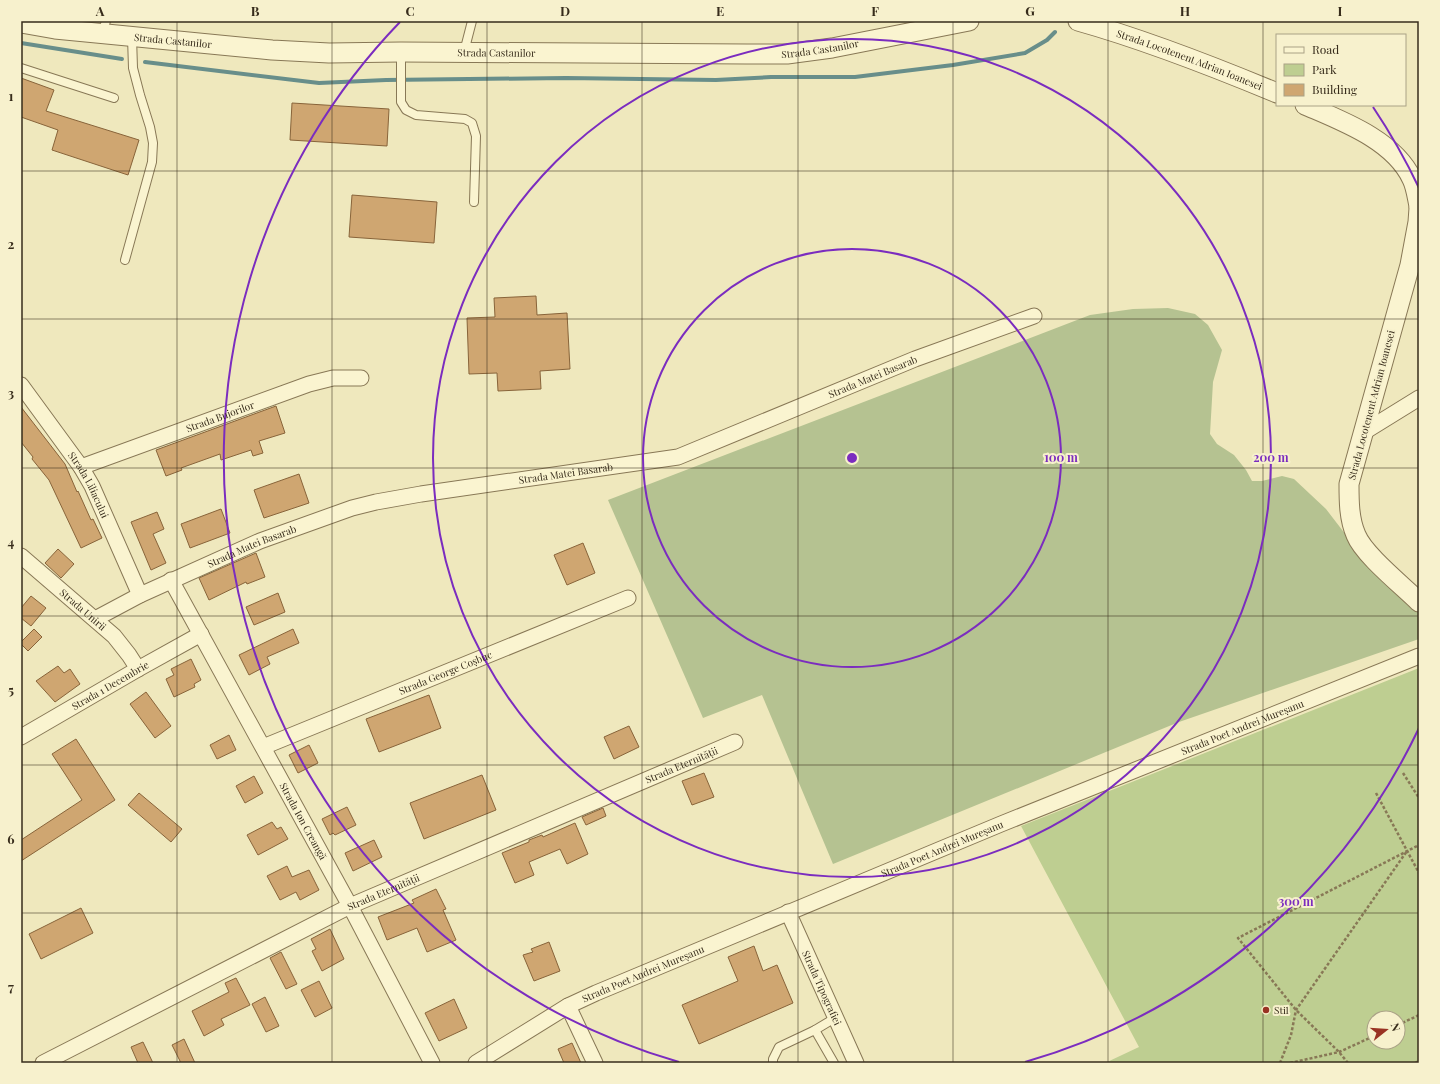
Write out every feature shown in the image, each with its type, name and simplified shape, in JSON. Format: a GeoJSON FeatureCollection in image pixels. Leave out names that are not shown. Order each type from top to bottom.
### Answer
{"type":"FeatureCollection","features":[{"type":"Feature","properties":{"kind":"street","name":"Strada Castanilor"},"geometry":{"type":"LineString","coordinates":[[21,23],[55,29],[104,27],[132,37],[272,50],[329,53],[787,54],[839,47],[969,21]]}},
{"type":"Feature","properties":{"kind":"street","name":"Strada Locotenent Adrian Ioanesei"},"geometry":{"type":"LineString","coordinates":[[1078,21],[1105,28],[1208,64],[1276,93]]}},
{"type":"Feature","properties":{"kind":"street","name":"Strada Locotenent Adrian Ioanesei"},"geometry":{"type":"LineString","coordinates":[[1307,106],[1342,120],[1374,138],[1394,155],[1404,166],[1412,179],[1417,192],[1419,207],[1418,222],[1410,265],[1350,484],[1348,503],[1356,536],[1365,549],[1419,602]]}},
{"type":"Feature","properties":{"kind":"street","name":"Strada Matei Basarab"},"geometry":{"type":"LineString","coordinates":[[95,619],[171,580],[260,541],[327,516],[376,502],[421,494],[678,457],[915,359],[1034,316]]}},
{"type":"Feature","properties":{"kind":"street","name":"Strada Bujorilor"},"geometry":{"type":"LineString","coordinates":[[81,467],[308,384],[333,378],[361,378]]}},
{"type":"Feature","properties":{"kind":"street","name":"Strada Liliacului"},"geometry":{"type":"LineString","coordinates":[[21,385],[81,467],[92,486],[140,595]]}},
{"type":"Feature","properties":{"kind":"street"},"geometry":{"type":"LineString","coordinates":[[1364,432],[1419,398]]}},
{"type":"Feature","properties":{"kind":"street","name":"Strada Unirii"},"geometry":{"type":"LineString","coordinates":[[21,556],[95,619],[122,646],[138,669]]}},
{"type":"Feature","properties":{"kind":"street","name":"Strada Ion Creangă"},"geometry":{"type":"LineString","coordinates":[[171,580],[350,906],[432,1063]]}},
{"type":"Feature","properties":{"kind":"street","name":"Strada George Coșbuc"},"geometry":{"type":"LineString","coordinates":[[263,747],[628,598]]}},
{"type":"Feature","properties":{"kind":"street","name":"Strada 1 Decembrie"},"geometry":{"type":"LineString","coordinates":[[21,737],[201,634]]}},
{"type":"Feature","properties":{"kind":"street","name":"Strada Poet Andrei Mureșanu"},"geometry":{"type":"LineString","coordinates":[[476,1063],[568,1006],[596,993],[1109,780],[1419,656]]}},
{"type":"Feature","properties":{"kind":"street","name":"Strada Eternității"},"geometry":{"type":"LineString","coordinates":[[43,1063],[350,906],[735,742]]}},
{"type":"Feature","properties":{"kind":"street","name":"Strada Tipografiei"},"geometry":{"type":"LineString","coordinates":[[788,912],[856,1063]]}},
{"type":"Feature","properties":{"kind":"street"},"geometry":{"type":"LineString","coordinates":[[568,1006],[595,1063]]}},
{"type":"Feature","properties":{"kind":"lane"},"geometry":{"type":"LineString","coordinates":[[463,53],[472,21]]}},
{"type":"Feature","properties":{"kind":"lane"},"geometry":{"type":"LineString","coordinates":[[125,260],[152,162],[153,143],[133,68],[132,37]]}},
{"type":"Feature","properties":{"kind":"lane"},"geometry":{"type":"LineString","coordinates":[[401,52],[401,102],[406,110],[416,115],[465,119],[472,123],[476,136],[474,202]]}},
{"type":"Feature","properties":{"kind":"lane"},"geometry":{"type":"LineString","coordinates":[[21,68],[114,98]]}},
{"type":"Feature","properties":{"kind":"lane"},"geometry":{"type":"LineString","coordinates":[[773,1063],[773,1059],[779,1047],[815,1030],[835,1018]]}},
{"type":"Feature","properties":{"kind":"lane"},"geometry":{"type":"LineString","coordinates":[[815,1030],[834,1063]]}},
{"type":"Feature","properties":{"kind":"path"},"geometry":{"type":"LineString","coordinates":[[1404,774],[1419,798]]}},
{"type":"Feature","properties":{"kind":"path"},"geometry":{"type":"LineString","coordinates":[[1376,793],[1419,873]]}},
{"type":"Feature","properties":{"kind":"path"},"geometry":{"type":"LineString","coordinates":[[1348,1063],[1340,1052],[1296,1010],[1238,938],[1419,845]]}},
{"type":"Feature","properties":{"kind":"path"},"geometry":{"type":"LineString","coordinates":[[1280,1063],[1291,1035],[1296,1010],[1407,851]]}},
{"type":"Feature","properties":{"kind":"path"},"geometry":{"type":"LineString","coordinates":[[1406,1021],[1419,1015]]}},
{"type":"Feature","properties":{"kind":"path"},"geometry":{"type":"LineString","coordinates":[[1290,1063],[1340,1052],[1366,1040]]}},
{"type":"Feature","properties":{"kind":"path"},"geometry":{"type":"LineString","coordinates":[[1415,1063],[1419,1061]]}},
{"type":"Feature","properties":{"kind":"green space"},"geometry":{"type":"Polygon","coordinates":[[[1168,308],[1195,314],[1208,325],[1222,350],[1213,382],[1210,434],[1217,444],[1234,455],[1246,470],[1252,481],[1262,481],[1282,476],[1294,479],[1326,509],[1369,565],[1419,613],[1419,639],[1179,722],[833,864],[762,695],[703,718],[608,500],[1090,315],[1133,309],[1168,308]]]}},
{"type":"Feature","properties":{"kind":"green space"},"geometry":{"type":"Polygon","coordinates":[[[1419,668],[1419,1063],[1105,1063],[1139,1047],[1021,826],[1419,668]]]}},
{"type":"Feature","properties":{"kind":"building"},"geometry":{"type":"Polygon","coordinates":[[[21,78],[54,90],[46,111],[139,140],[128,175],[52,150],[58,130],[21,117],[21,78]]]}},
{"type":"Feature","properties":{"kind":"building"},"geometry":{"type":"Polygon","coordinates":[[[292,103],[389,109],[387,146],[290,140],[292,103]]]}},
{"type":"Feature","properties":{"kind":"building"},"geometry":{"type":"Polygon","coordinates":[[[352,195],[437,202],[434,243],[349,237],[352,195]]]}},
{"type":"Feature","properties":{"kind":"building"},"geometry":{"type":"Polygon","coordinates":[[[536,296],[537,315],[567,313],[570,369],[540,371],[541,389],[498,391],[497,373],[469,374],[467,318],[495,317],[494,298],[536,296]]]}},
{"type":"Feature","properties":{"kind":"building"},"geometry":{"type":"Polygon","coordinates":[[[276,406],[285,433],[259,441],[263,453],[253,456],[251,450],[221,460],[220,454],[181,468],[182,470],[166,476],[156,450],[276,406]]]}},
{"type":"Feature","properties":{"kind":"building"},"geometry":{"type":"Polygon","coordinates":[[[21,407],[65,464],[91,520],[93,519],[102,538],[81,548],[49,480],[32,459],[33,457],[21,442],[21,407]]]}},
{"type":"Feature","properties":{"kind":"building"},"geometry":{"type":"Polygon","coordinates":[[[299,474],[309,503],[264,518],[254,490],[299,474]]]}},
{"type":"Feature","properties":{"kind":"building"},"geometry":{"type":"Polygon","coordinates":[[[221,509],[230,533],[190,548],[181,524],[221,509]]]}},
{"type":"Feature","properties":{"kind":"building"},"geometry":{"type":"Polygon","coordinates":[[[157,512],[164,529],[153,534],[166,563],[151,570],[131,522],[157,512]]]}},
{"type":"Feature","properties":{"kind":"building"},"geometry":{"type":"Polygon","coordinates":[[[583,543],[595,573],[567,585],[554,555],[583,543]]]}},
{"type":"Feature","properties":{"kind":"building"},"geometry":{"type":"Polygon","coordinates":[[[58,549],[74,564],[61,578],[45,563],[58,549]]]}},
{"type":"Feature","properties":{"kind":"building"},"geometry":{"type":"Polygon","coordinates":[[[256,553],[265,577],[247,584],[246,582],[209,600],[199,578],[256,553]]]}},
{"type":"Feature","properties":{"kind":"building"},"geometry":{"type":"Polygon","coordinates":[[[278,593],[285,612],[254,625],[246,607],[278,593]]]}},
{"type":"Feature","properties":{"kind":"building"},"geometry":{"type":"Polygon","coordinates":[[[31,596],[46,608],[31,626],[21,618],[21,608],[31,596]]]}},
{"type":"Feature","properties":{"kind":"building"},"geometry":{"type":"Polygon","coordinates":[[[34,629],[42,637],[28,651],[21,644],[21,642],[34,629]]]}},
{"type":"Feature","properties":{"kind":"building"},"geometry":{"type":"Polygon","coordinates":[[[293,629],[299,643],[267,657],[270,664],[249,675],[239,655],[293,629]]]}},
{"type":"Feature","properties":{"kind":"building"},"geometry":{"type":"Polygon","coordinates":[[[191,659],[201,680],[194,684],[195,687],[174,697],[166,679],[174,675],[171,669],[191,659]]]}},
{"type":"Feature","properties":{"kind":"building"},"geometry":{"type":"Polygon","coordinates":[[[58,666],[64,673],[70,669],[80,684],[55,702],[36,681],[58,666]]]}},
{"type":"Feature","properties":{"kind":"building"},"geometry":{"type":"Polygon","coordinates":[[[146,692],[171,726],[155,738],[130,704],[146,692]]]}},
{"type":"Feature","properties":{"kind":"building"},"geometry":{"type":"Polygon","coordinates":[[[429,695],[441,728],[379,752],[366,719],[429,695]]]}},
{"type":"Feature","properties":{"kind":"building"},"geometry":{"type":"Polygon","coordinates":[[[629,726],[639,747],[614,759],[604,737],[629,726]]]}},
{"type":"Feature","properties":{"kind":"building"},"geometry":{"type":"Polygon","coordinates":[[[229,735],[236,750],[217,759],[210,745],[229,735]]]}},
{"type":"Feature","properties":{"kind":"building"},"geometry":{"type":"Polygon","coordinates":[[[76,739],[115,800],[21,861],[21,840],[82,800],[52,754],[76,739]]]}},
{"type":"Feature","properties":{"kind":"building"},"geometry":{"type":"Polygon","coordinates":[[[309,745],[318,763],[298,773],[289,755],[309,745]]]}},
{"type":"Feature","properties":{"kind":"building"},"geometry":{"type":"Polygon","coordinates":[[[704,773],[714,797],[692,805],[682,781],[704,773]]]}},
{"type":"Feature","properties":{"kind":"building"},"geometry":{"type":"Polygon","coordinates":[[[482,775],[496,810],[424,839],[410,803],[482,775]]]}},
{"type":"Feature","properties":{"kind":"building"},"geometry":{"type":"Polygon","coordinates":[[[254,776],[263,793],[245,803],[236,786],[254,776]]]}},
{"type":"Feature","properties":{"kind":"building"},"geometry":{"type":"Polygon","coordinates":[[[139,793],[182,829],[171,842],[128,805],[139,793]]]}},
{"type":"Feature","properties":{"kind":"building"},"geometry":{"type":"Polygon","coordinates":[[[347,807],[356,825],[335,835],[333,833],[330,835],[322,819],[347,807]]]}},
{"type":"Feature","properties":{"kind":"building"},"geometry":{"type":"Polygon","coordinates":[[[603,808],[606,816],[586,825],[582,817],[603,808]]]}},
{"type":"Feature","properties":{"kind":"building"},"geometry":{"type":"Polygon","coordinates":[[[272,822],[277,829],[281,827],[288,839],[258,855],[247,835],[272,822]]]}},
{"type":"Feature","properties":{"kind":"building"},"geometry":{"type":"Polygon","coordinates":[[[575,823],[588,854],[567,864],[560,849],[529,862],[534,875],[515,883],[502,853],[529,842],[529,840],[542,835],[543,837],[575,823]]]}},
{"type":"Feature","properties":{"kind":"building"},"geometry":{"type":"Polygon","coordinates":[[[374,840],[382,857],[353,871],[345,853],[374,840]]]}},
{"type":"Feature","properties":{"kind":"building"},"geometry":{"type":"Polygon","coordinates":[[[287,866],[292,877],[309,870],[319,890],[300,900],[296,892],[280,900],[267,876],[287,866]]]}},
{"type":"Feature","properties":{"kind":"building"},"geometry":{"type":"Polygon","coordinates":[[[436,889],[446,909],[443,910],[456,940],[427,952],[417,928],[387,940],[378,917],[414,903],[412,900],[436,889]]]}},
{"type":"Feature","properties":{"kind":"building"},"geometry":{"type":"Polygon","coordinates":[[[81,908],[93,933],[41,959],[29,934],[81,908]]]}},
{"type":"Feature","properties":{"kind":"building"},"geometry":{"type":"Polygon","coordinates":[[[330,929],[344,959],[322,971],[312,951],[316,949],[311,939],[330,929]]]}},
{"type":"Feature","properties":{"kind":"building"},"geometry":{"type":"Polygon","coordinates":[[[549,942],[560,971],[534,981],[523,955],[533,952],[531,949],[549,942]]]}},
{"type":"Feature","properties":{"kind":"building"},"geometry":{"type":"Polygon","coordinates":[[[754,946],[763,971],[777,965],[793,1003],[699,1044],[682,1005],[738,981],[728,957],[754,946]]]}},
{"type":"Feature","properties":{"kind":"building"},"geometry":{"type":"Polygon","coordinates":[[[281,952],[297,984],[286,989],[270,958],[281,952]]]}},
{"type":"Feature","properties":{"kind":"building"},"geometry":{"type":"Polygon","coordinates":[[[236,978],[250,1005],[221,1019],[224,1025],[204,1036],[192,1011],[229,992],[225,983],[236,978]]]}},
{"type":"Feature","properties":{"kind":"building"},"geometry":{"type":"Polygon","coordinates":[[[319,981],[332,1008],[315,1017],[301,990],[319,981]]]}},
{"type":"Feature","properties":{"kind":"building"},"geometry":{"type":"Polygon","coordinates":[[[265,997],[279,1026],[266,1032],[252,1004],[265,997]]]}},
{"type":"Feature","properties":{"kind":"building"},"geometry":{"type":"Polygon","coordinates":[[[454,999],[467,1028],[439,1041],[425,1013],[454,999]]]}},
{"type":"Feature","properties":{"kind":"building"},"geometry":{"type":"Polygon","coordinates":[[[184,1039],[195,1063],[181,1063],[172,1045],[184,1039]]]}},
{"type":"Feature","properties":{"kind":"building"},"geometry":{"type":"Polygon","coordinates":[[[143,1042],[153,1063],[138,1063],[131,1047],[143,1042]]]}},
{"type":"Feature","properties":{"kind":"building"},"geometry":{"type":"Polygon","coordinates":[[[572,1043],[581,1063],[564,1063],[558,1049],[572,1043]]]}},
{"type":"Feature","properties":{"kind":"waterway"},"geometry":{"type":"LineString","coordinates":[[145,62],[319,83],[386,80],[566,78],[716,80],[771,77],[855,77],[953,65],[1025,53],[1047,40],[1055,32]]}},
{"type":"Feature","properties":{"kind":"waterway"},"geometry":{"type":"LineString","coordinates":[[21,43],[122,59]]}},
{"type":"Feature","properties":{"kind":"place","name":"Stil"},"geometry":{"type":"Point","coordinates":[1266,1010]}}]}
